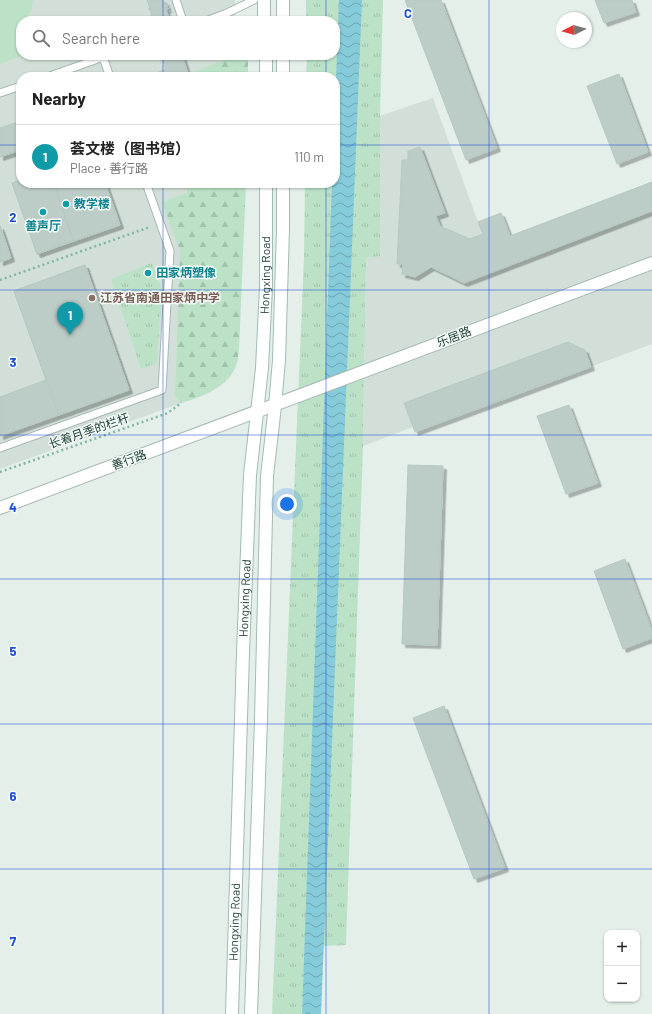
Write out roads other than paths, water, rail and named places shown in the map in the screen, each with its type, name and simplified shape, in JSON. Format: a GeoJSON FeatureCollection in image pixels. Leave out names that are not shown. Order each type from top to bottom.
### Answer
{"type":"FeatureCollection","features":[{"type":"Feature","properties":{"kind":"main road"},"geometry":{"type":"LineString","coordinates":[[264,0],[264,16]]}},
{"type":"Feature","properties":{"kind":"main road"},"geometry":{"type":"LineString","coordinates":[[283,0],[283,16]]}},
{"type":"Feature","properties":{"kind":"main road"},"geometry":{"type":"LineString","coordinates":[[266,60],[266,72]]}},
{"type":"Feature","properties":{"kind":"main road"},"geometry":{"type":"LineString","coordinates":[[283,60],[283,72]]}},
{"type":"Feature","properties":{"kind":"main road","name":"Hongxing Road"},"geometry":{"type":"LineString","coordinates":[[232,1014],[250,475],[262,368],[266,287],[266,188]]}},
{"type":"Feature","properties":{"kind":"main road","name":"Hongxing Road"},"geometry":{"type":"LineString","coordinates":[[251,1014],[261,718],[266,476],[279,360],[283,188]]}},
{"type":"Feature","properties":{"kind":"main road","name":"乐居路"},"geometry":{"type":"LineString","coordinates":[[257,413],[652,263]]}},
{"type":"Feature","properties":{"kind":"main road","name":"善行路"},"geometry":{"type":"LineString","coordinates":[[0,508],[257,413]]}},
{"type":"Feature","properties":{"kind":"lane"},"geometry":{"type":"LineString","coordinates":[[176,0],[181,16]]}},
{"type":"Feature","properties":{"kind":"lane"},"geometry":{"type":"LineString","coordinates":[[219,16],[254,0]]}},
{"type":"Feature","properties":{"kind":"lane"},"geometry":{"type":"LineString","coordinates":[[60,72],[95,60]]}},
{"type":"Feature","properties":{"kind":"lane"},"geometry":{"type":"LineString","coordinates":[[107,60],[109,72]]}},
{"type":"Feature","properties":{"kind":"lane"},"geometry":{"type":"LineString","coordinates":[[0,93],[16,88]]}},
{"type":"Feature","properties":{"kind":"lane"},"geometry":{"type":"LineString","coordinates":[[0,448],[162,390],[170,251],[148,188]]}},
{"type":"Feature","properties":{"kind":"water"},"geometry":{"type":"Polygon","coordinates":[[[339,0],[362,0],[321,1014],[302,1014],[332,188],[340,188],[340,72],[336,72],[337,60],[340,60],[340,16],[338,16],[339,0]]]}},
{"type":"Feature","properties":{"kind":"place","name":"教学楼"},"geometry":{"type":"Point","coordinates":[66,204]}},
{"type":"Feature","properties":{"kind":"place","name":"善声厅"},"geometry":{"type":"Point","coordinates":[43,212]}},
{"type":"Feature","properties":{"kind":"place","name":"田家炳塑像"},"geometry":{"type":"Point","coordinates":[148,273]}},
{"type":"Feature","properties":{"kind":"place","name":"江苏省南通田家炳中学"},"geometry":{"type":"Point","coordinates":[92,298]}},
{"type":"Feature","properties":{"kind":"place","name":"荟文楼（图书馆）"},"geometry":{"type":"Point","coordinates":[70,335]}}]}
